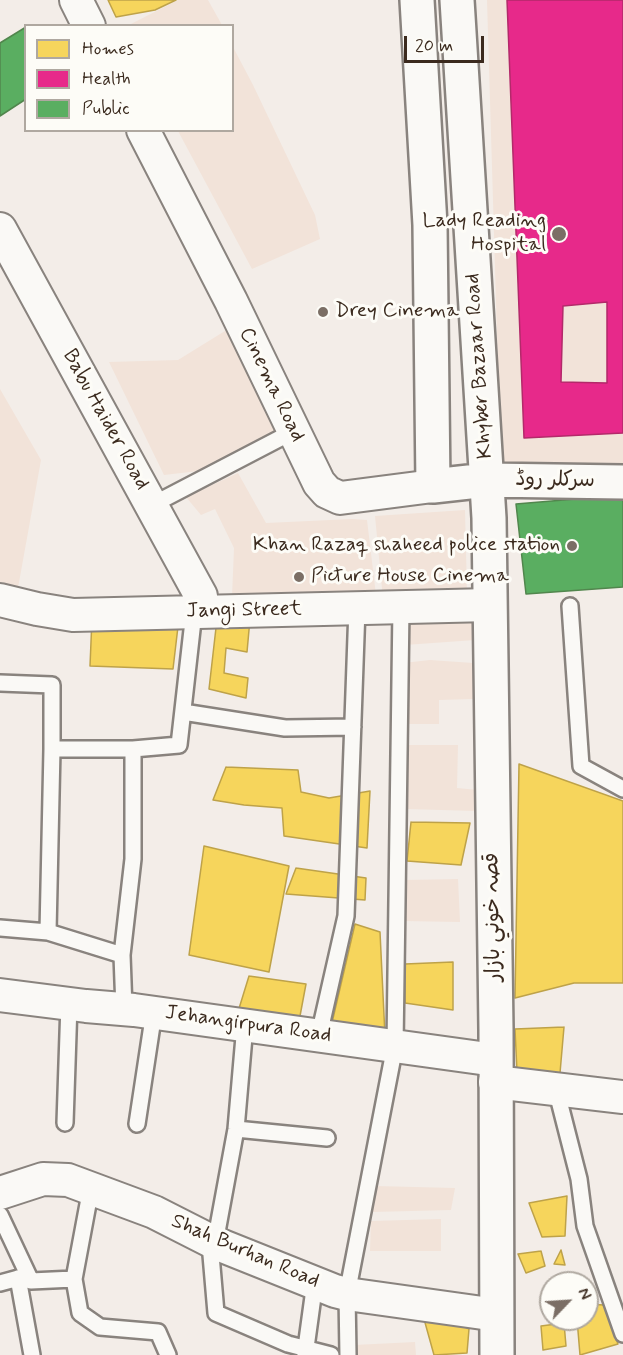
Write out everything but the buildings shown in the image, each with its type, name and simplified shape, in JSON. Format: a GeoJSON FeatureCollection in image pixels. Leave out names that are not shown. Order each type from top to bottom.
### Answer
{"type":"FeatureCollection","features":[{"type":"Feature","properties":{"kind":"street"},"geometry":{"type":"LineString","coordinates":[[76,0],[88,24]]}},
{"type":"Feature","properties":{"kind":"street"},"geometry":{"type":"LineString","coordinates":[[417,0],[430,225],[433,486]]}},
{"type":"Feature","properties":{"kind":"street","name":"Khyber Bazaar Road"},"geometry":{"type":"LineString","coordinates":[[457,0],[488,480]]}},
{"type":"Feature","properties":{"kind":"street","name":"Cinema Road"},"geometry":{"type":"LineString","coordinates":[[144,132],[231,301],[319,483],[327,492],[340,498],[488,480]]}},
{"type":"Feature","properties":{"kind":"street","name":"Babu Haider Road"},"geometry":{"type":"LineString","coordinates":[[0,229],[201,596],[198,612]]}},
{"type":"Feature","properties":{"kind":"street","name":"سرکلر روڈ"},"geometry":{"type":"LineString","coordinates":[[488,480],[623,482]]}},
{"type":"Feature","properties":{"kind":"street","name":"قصہ خوني بازار"},"geometry":{"type":"LineString","coordinates":[[488,480],[497,1355]]}},
{"type":"Feature","properties":{"kind":"street","name":"Jangi Street"},"geometry":{"type":"LineString","coordinates":[[0,600],[74,615],[490,605]]}},
{"type":"Feature","properties":{"kind":"street","name":"Jehangirpura Road"},"geometry":{"type":"LineString","coordinates":[[0,995],[154,1012],[395,1046],[556,1089],[623,1097]]}},
{"type":"Feature","properties":{"kind":"street","name":"Shah Burhan Road"},"geometry":{"type":"LineString","coordinates":[[3,1192],[43,1179],[68,1180],[154,1212],[215,1243],[335,1291],[497,1315]]}},
{"type":"Feature","properties":{"kind":"lane"},"geometry":{"type":"LineString","coordinates":[[152,505],[294,431]]}},
{"type":"Feature","properties":{"kind":"lane"},"geometry":{"type":"LineString","coordinates":[[570,606],[581,766],[623,789]]}},
{"type":"Feature","properties":{"kind":"lane"},"geometry":{"type":"LineString","coordinates":[[348,1355],[347,1294],[395,1046],[401,607]]}},
{"type":"Feature","properties":{"kind":"lane"},"geometry":{"type":"LineString","coordinates":[[319,1035],[346,916],[357,608]]}},
{"type":"Feature","properties":{"kind":"lane"},"geometry":{"type":"LineString","coordinates":[[52,749],[133,749],[179,745],[198,612]]}},
{"type":"Feature","properties":{"kind":"lane"},"geometry":{"type":"LineString","coordinates":[[0,683],[52,685],[48,932]]}},
{"type":"Feature","properties":{"kind":"lane"},"geometry":{"type":"LineString","coordinates":[[183,712],[285,728],[353,727]]}},
{"type":"Feature","properties":{"kind":"lane"},"geometry":{"type":"LineString","coordinates":[[124,1009],[122,955],[133,860],[133,749]]}},
{"type":"Feature","properties":{"kind":"lane"},"geometry":{"type":"LineString","coordinates":[[0,928],[48,932],[122,955]]}},
{"type":"Feature","properties":{"kind":"lane"},"geometry":{"type":"LineString","coordinates":[[65,1123],[69,1004]]}},
{"type":"Feature","properties":{"kind":"lane"},"geometry":{"type":"LineString","coordinates":[[137,1124],[154,1012]]}},
{"type":"Feature","properties":{"kind":"lane"},"geometry":{"type":"LineString","coordinates":[[245,1025],[236,1129],[211,1255],[216,1313],[305,1352],[331,1355]]}},
{"type":"Feature","properties":{"kind":"lane"},"geometry":{"type":"LineString","coordinates":[[556,1089],[579,1179],[585,1226],[623,1334]]}},
{"type":"Feature","properties":{"kind":"lane"},"geometry":{"type":"LineString","coordinates":[[236,1129],[327,1138]]}},
{"type":"Feature","properties":{"kind":"lane"},"geometry":{"type":"LineString","coordinates":[[91,1188],[74,1279],[80,1313],[100,1327],[158,1332],[168,1355]]}},
{"type":"Feature","properties":{"kind":"lane"},"geometry":{"type":"LineString","coordinates":[[3,1192],[23,1277],[32,1355]]}},
{"type":"Feature","properties":{"kind":"lane"},"geometry":{"type":"LineString","coordinates":[[0,1283],[23,1277],[31,1281],[74,1279]]}},
{"type":"Feature","properties":{"kind":"lane"},"geometry":{"type":"LineString","coordinates":[[305,1352],[315,1282]]}},
{"type":"Feature","properties":{"kind":"shaded area"},"geometry":{"type":"Polygon","coordinates":[[[178,0],[208,0],[221,24],[131,24],[178,0]]]}},
{"type":"Feature","properties":{"kind":"shaded area","name":"Lady Reading Hospital"},"geometry":{"type":"Polygon","coordinates":[[[487,0],[623,0],[623,471],[501,468],[487,0]]]}},
{"type":"Feature","properties":{"kind":"shaded area"},"geometry":{"type":"Polygon","coordinates":[[[234,49],[315,215],[320,239],[252,269],[179,132],[234,132],[234,49]]]}},
{"type":"Feature","properties":{"kind":"shaded area"},"geometry":{"type":"Polygon","coordinates":[[[233,326],[290,442],[241,466],[164,475],[109,362],[178,360],[233,326]]]}},
{"type":"Feature","properties":{"kind":"shaded area"},"geometry":{"type":"Polygon","coordinates":[[[0,389],[41,460],[18,588],[0,582],[0,389]]]}},
{"type":"Feature","properties":{"kind":"shaded area"},"geometry":{"type":"Polygon","coordinates":[[[238,473],[266,523],[367,520],[376,595],[232,597],[234,548],[215,509],[201,515],[186,497],[238,473]]]}},
{"type":"Feature","properties":{"kind":"shaded area"},"geometry":{"type":"Polygon","coordinates":[[[465,510],[467,593],[383,599],[375,516],[465,510]]]}},
{"type":"Feature","properties":{"kind":"shaded area"},"geometry":{"type":"Polygon","coordinates":[[[406,613],[476,613],[475,640],[405,645],[406,613]]]}},
{"type":"Feature","properties":{"kind":"shaded area"},"geometry":{"type":"Polygon","coordinates":[[[430,660],[473,663],[473,699],[439,700],[439,724],[402,724],[403,663],[430,660]]]}},
{"type":"Feature","properties":{"kind":"shaded area"},"geometry":{"type":"Polygon","coordinates":[[[406,745],[458,745],[457,788],[478,790],[476,811],[406,809],[406,745]]]}},
{"type":"Feature","properties":{"kind":"shaded area"},"geometry":{"type":"Polygon","coordinates":[[[458,879],[460,922],[403,921],[405,880],[458,879]]]}},
{"type":"Feature","properties":{"kind":"shaded area"},"geometry":{"type":"Polygon","coordinates":[[[375,1186],[455,1188],[451,1210],[372,1212],[375,1186]]]}},
{"type":"Feature","properties":{"kind":"shaded area"},"geometry":{"type":"Polygon","coordinates":[[[441,1219],[441,1251],[370,1251],[371,1221],[441,1219]]]}},
{"type":"Feature","properties":{"kind":"shaded area"},"geometry":{"type":"Polygon","coordinates":[[[415,1342],[416,1355],[354,1355],[354,1345],[415,1342]]]}},
{"type":"Feature","properties":{"kind":"place","name":"Lady Reading Hospital"},"geometry":{"type":"Point","coordinates":[559,234]}},
{"type":"Feature","properties":{"kind":"place","name":"Drey Cinema"},"geometry":{"type":"Point","coordinates":[323,312]}},
{"type":"Feature","properties":{"kind":"place","name":"Khan Razaq shaheed police station"},"geometry":{"type":"Point","coordinates":[572,546]}},
{"type":"Feature","properties":{"kind":"place","name":"Picture House Cinema"},"geometry":{"type":"Point","coordinates":[299,577]}}]}
